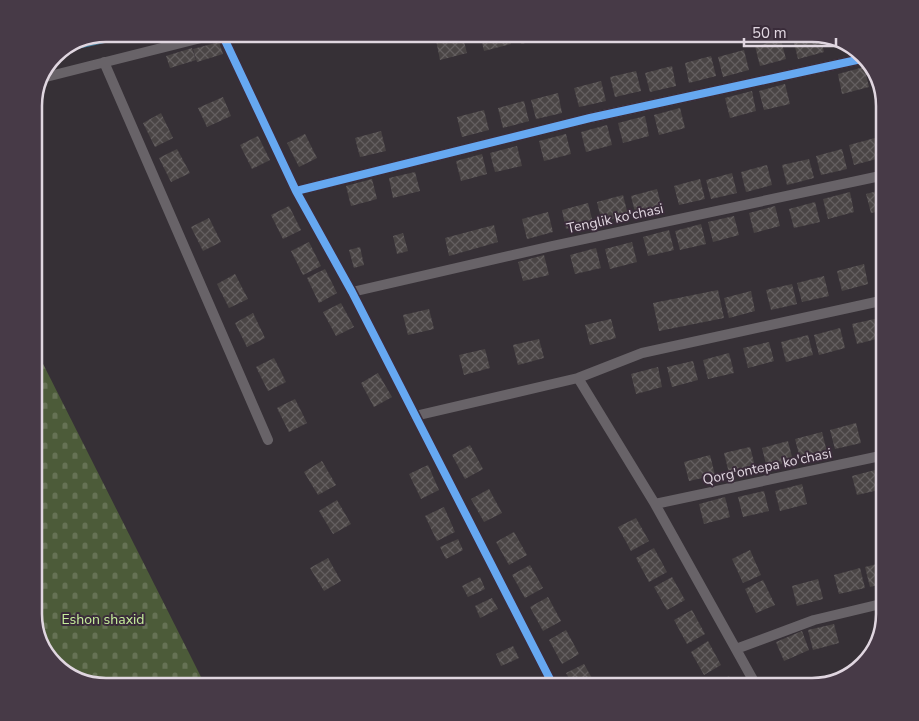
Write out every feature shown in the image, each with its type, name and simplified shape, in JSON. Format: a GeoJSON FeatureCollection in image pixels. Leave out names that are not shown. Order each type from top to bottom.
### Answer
{"type":"FeatureCollection","features":[{"type":"Feature","properties":{"kind":"street"},"geometry":{"type":"LineString","coordinates":[[50,76],[185,42]]}},
{"type":"Feature","properties":{"kind":"street"},"geometry":{"type":"LineString","coordinates":[[226,42],[296,191],[352,292],[549,678]]}},
{"type":"Feature","properties":{"kind":"street"},"geometry":{"type":"LineString","coordinates":[[296,191],[590,118],[857,60]]}},
{"type":"Feature","properties":{"kind":"street"},"geometry":{"type":"LineString","coordinates":[[104,62],[268,440]]}},
{"type":"Feature","properties":{"kind":"street","name":"Tenglik ko'chasi"},"geometry":{"type":"LineString","coordinates":[[352,292],[552,246],[876,178]]}},
{"type":"Feature","properties":{"kind":"street"},"geometry":{"type":"LineString","coordinates":[[415,416],[578,378],[642,354],[876,302]]}},
{"type":"Feature","properties":{"kind":"street"},"geometry":{"type":"LineString","coordinates":[[578,378],[655,504],[752,678]]}},
{"type":"Feature","properties":{"kind":"street","name":"Qorg'ontepa ko'chasi"},"geometry":{"type":"LineString","coordinates":[[655,504],[876,457]]}},
{"type":"Feature","properties":{"kind":"street"},"geometry":{"type":"LineString","coordinates":[[736,649],[814,620],[876,605]]}},
{"type":"Feature","properties":{"kind":"green space","name":"Eshon shaxid"},"geometry":{"type":"Polygon","coordinates":[[[43,364],[201,678],[98,678],[78,672],[67,665],[56,654],[49,643],[43,619],[43,364]]]}},
{"type":"Feature","properties":{"kind":"building"},"geometry":{"type":"Polygon","coordinates":[[[219,42],[223,54],[197,62],[193,49],[219,42]]]}},
{"type":"Feature","properties":{"kind":"building"},"geometry":{"type":"Polygon","coordinates":[[[436,42],[464,42],[467,53],[440,60],[436,42]]]}},
{"type":"Feature","properties":{"kind":"building"},"geometry":{"type":"Polygon","coordinates":[[[482,42],[510,42],[511,44],[484,51],[482,42]]]}},
{"type":"Feature","properties":{"kind":"building"},"geometry":{"type":"Polygon","coordinates":[[[782,42],[786,59],[760,66],[755,46],[782,42]]]}},
{"type":"Feature","properties":{"kind":"building"},"geometry":{"type":"Polygon","coordinates":[[[794,42],[822,43],[824,52],[798,59],[794,42]]]}},
{"type":"Feature","properties":{"kind":"building"},"geometry":{"type":"Polygon","coordinates":[[[192,48],[196,60],[170,68],[166,56],[192,48]]]}},
{"type":"Feature","properties":{"kind":"building"},"geometry":{"type":"Polygon","coordinates":[[[744,50],[749,70],[723,77],[718,57],[744,50]]]}},
{"type":"Feature","properties":{"kind":"building"},"geometry":{"type":"Polygon","coordinates":[[[711,56],[716,76],[689,83],[685,63],[711,56]]]}},
{"type":"Feature","properties":{"kind":"building"},"geometry":{"type":"Polygon","coordinates":[[[672,66],[676,86],[650,92],[645,73],[672,66]]]}},
{"type":"Feature","properties":{"kind":"building"},"geometry":{"type":"Polygon","coordinates":[[[863,67],[869,87],[842,94],[838,74],[863,67]]]}},
{"type":"Feature","properties":{"kind":"building"},"geometry":{"type":"Polygon","coordinates":[[[636,71],[641,91],[615,97],[610,77],[636,71]]]}},
{"type":"Feature","properties":{"kind":"building"},"geometry":{"type":"Polygon","coordinates":[[[601,81],[606,101],[579,107],[574,88],[601,81]]]}},
{"type":"Feature","properties":{"kind":"building"},"geometry":{"type":"Polygon","coordinates":[[[785,84],[790,104],[764,110],[759,91],[785,84]]]}},
{"type":"Feature","properties":{"kind":"building"},"geometry":{"type":"Polygon","coordinates":[[[752,91],[756,111],[730,118],[725,98],[752,91]]]}},
{"type":"Feature","properties":{"kind":"building"},"geometry":{"type":"Polygon","coordinates":[[[558,93],[562,113],[536,119],[531,100],[558,93]]]}},
{"type":"Feature","properties":{"kind":"building"},"geometry":{"type":"Polygon","coordinates":[[[223,97],[231,116],[207,127],[198,108],[223,97]]]}},
{"type":"Feature","properties":{"kind":"building"},"geometry":{"type":"Polygon","coordinates":[[[524,101],[529,121],[503,128],[498,108],[524,101]]]}},
{"type":"Feature","properties":{"kind":"building"},"geometry":{"type":"Polygon","coordinates":[[[680,108],[685,128],[659,135],[654,115],[680,108]]]}},
{"type":"Feature","properties":{"kind":"building"},"geometry":{"type":"Polygon","coordinates":[[[484,110],[489,130],[462,137],[457,117],[484,110]]]}},
{"type":"Feature","properties":{"kind":"building"},"geometry":{"type":"Polygon","coordinates":[[[161,113],[173,138],[155,147],[143,123],[161,113]]]}},
{"type":"Feature","properties":{"kind":"building"},"geometry":{"type":"Polygon","coordinates":[[[645,116],[649,136],[623,143],[618,123],[645,116]]]}},
{"type":"Feature","properties":{"kind":"building"},"geometry":{"type":"Polygon","coordinates":[[[607,125],[612,145],[586,152],[581,132],[607,125]]]}},
{"type":"Feature","properties":{"kind":"building"},"geometry":{"type":"Polygon","coordinates":[[[381,131],[386,151],[360,157],[355,138],[381,131]]]}},
{"type":"Feature","properties":{"kind":"building"},"geometry":{"type":"Polygon","coordinates":[[[305,134],[317,158],[299,167],[287,143],[305,134]]]}},
{"type":"Feature","properties":{"kind":"building"},"geometry":{"type":"Polygon","coordinates":[[[566,134],[571,154],[544,161],[539,141],[566,134]]]}},
{"type":"Feature","properties":{"kind":"building"},"geometry":{"type":"Polygon","coordinates":[[[258,136],[270,160],[252,169],[240,145],[258,136]]]}},
{"type":"Feature","properties":{"kind":"building"},"geometry":{"type":"Polygon","coordinates":[[[875,138],[876,159],[854,165],[849,145],[875,138]]]}},
{"type":"Feature","properties":{"kind":"building"},"geometry":{"type":"Polygon","coordinates":[[[517,146],[522,166],[495,172],[490,153],[517,146]]]}},
{"type":"Feature","properties":{"kind":"building"},"geometry":{"type":"Polygon","coordinates":[[[177,149],[190,173],[171,182],[159,158],[177,149]]]}},
{"type":"Feature","properties":{"kind":"building"},"geometry":{"type":"Polygon","coordinates":[[[842,149],[847,169],[821,175],[816,156],[842,149]]]}},
{"type":"Feature","properties":{"kind":"building"},"geometry":{"type":"Polygon","coordinates":[[[482,154],[487,174],[461,181],[456,161],[482,154]]]}},
{"type":"Feature","properties":{"kind":"building"},"geometry":{"type":"Polygon","coordinates":[[[809,159],[814,178],[787,185],[782,165],[809,159]]]}},
{"type":"Feature","properties":{"kind":"building"},"geometry":{"type":"Polygon","coordinates":[[[767,165],[772,185],[746,192],[741,172],[767,165]]]}},
{"type":"Feature","properties":{"kind":"building"},"geometry":{"type":"Polygon","coordinates":[[[415,172],[420,191],[393,198],[389,178],[415,172]]]}},
{"type":"Feature","properties":{"kind":"building"},"geometry":{"type":"Polygon","coordinates":[[[732,173],[737,193],[711,199],[706,180],[732,173]]]}},
{"type":"Feature","properties":{"kind":"building"},"geometry":{"type":"Polygon","coordinates":[[[372,179],[377,199],[351,206],[346,186],[372,179]]]}},
{"type":"Feature","properties":{"kind":"building"},"geometry":{"type":"Polygon","coordinates":[[[700,179],[705,199],[679,205],[674,186],[700,179]]]}},
{"type":"Feature","properties":{"kind":"building"},"geometry":{"type":"Polygon","coordinates":[[[657,189],[662,209],[636,216],[631,196],[657,189]]]}},
{"type":"Feature","properties":{"kind":"building"},"geometry":{"type":"Polygon","coordinates":[[[876,191],[876,212],[871,213],[866,194],[876,191]]]}},
{"type":"Feature","properties":{"kind":"building"},"geometry":{"type":"Polygon","coordinates":[[[850,192],[854,212],[828,219],[823,199],[850,192]]]}},
{"type":"Feature","properties":{"kind":"building"},"geometry":{"type":"Polygon","coordinates":[[[623,195],[628,215],[602,222],[597,202],[623,195]]]}},
{"type":"Feature","properties":{"kind":"building"},"geometry":{"type":"Polygon","coordinates":[[[815,202],[820,222],[794,228],[789,209],[815,202]]]}},
{"type":"Feature","properties":{"kind":"building"},"geometry":{"type":"Polygon","coordinates":[[[588,203],[593,223],[566,229],[562,210],[588,203]]]}},
{"type":"Feature","properties":{"kind":"building"},"geometry":{"type":"Polygon","coordinates":[[[289,206],[301,230],[283,239],[271,215],[289,206]]]}},
{"type":"Feature","properties":{"kind":"building"},"geometry":{"type":"Polygon","coordinates":[[[775,206],[780,226],[754,233],[749,213],[775,206]]]}},
{"type":"Feature","properties":{"kind":"building"},"geometry":{"type":"Polygon","coordinates":[[[548,212],[553,232],[527,239],[522,219],[548,212]]]}},
{"type":"Feature","properties":{"kind":"building"},"geometry":{"type":"Polygon","coordinates":[[[734,216],[739,235],[713,242],[708,222],[734,216]]]}},
{"type":"Feature","properties":{"kind":"building"},"geometry":{"type":"Polygon","coordinates":[[[209,218],[221,242],[203,251],[191,227],[209,218]]]}},
{"type":"Feature","properties":{"kind":"building"},"geometry":{"type":"Polygon","coordinates":[[[701,224],[706,244],[680,250],[675,231],[701,224]]]}},
{"type":"Feature","properties":{"kind":"building"},"geometry":{"type":"Polygon","coordinates":[[[494,225],[498,242],[449,256],[445,238],[494,225]]]}},
{"type":"Feature","properties":{"kind":"building"},"geometry":{"type":"Polygon","coordinates":[[[669,230],[674,250],[648,256],[643,237],[669,230]]]}},
{"type":"Feature","properties":{"kind":"building"},"geometry":{"type":"Polygon","coordinates":[[[403,233],[408,251],[397,254],[393,236],[403,233]]]}},
{"type":"Feature","properties":{"kind":"building"},"geometry":{"type":"Polygon","coordinates":[[[309,242],[321,266],[303,275],[291,251],[309,242]]]}},
{"type":"Feature","properties":{"kind":"building"},"geometry":{"type":"Polygon","coordinates":[[[632,242],[637,262],[610,269],[605,249],[632,242]]]}},
{"type":"Feature","properties":{"kind":"building"},"geometry":{"type":"Polygon","coordinates":[[[360,247],[364,265],[354,268],[349,250],[360,247]]]}},
{"type":"Feature","properties":{"kind":"building"},"geometry":{"type":"Polygon","coordinates":[[[596,248],[601,268],[575,274],[570,255],[596,248]]]}},
{"type":"Feature","properties":{"kind":"building"},"geometry":{"type":"Polygon","coordinates":[[[544,255],[549,275],[523,281],[518,262],[544,255]]]}},
{"type":"Feature","properties":{"kind":"building"},"geometry":{"type":"Polygon","coordinates":[[[864,264],[868,284],[842,291],[837,271],[864,264]]]}},
{"type":"Feature","properties":{"kind":"building"},"geometry":{"type":"Polygon","coordinates":[[[325,269],[337,293],[319,303],[307,278],[325,269]]]}},
{"type":"Feature","properties":{"kind":"building"},"geometry":{"type":"Polygon","coordinates":[[[235,274],[248,299],[229,308],[217,284],[235,274]]]}},
{"type":"Feature","properties":{"kind":"building"},"geometry":{"type":"Polygon","coordinates":[[[824,276],[829,296],[802,302],[797,283],[824,276]]]}},
{"type":"Feature","properties":{"kind":"building"},"geometry":{"type":"Polygon","coordinates":[[[792,284],[797,304],[771,310],[766,290],[792,284]]]}},
{"type":"Feature","properties":{"kind":"building"},"geometry":{"type":"Polygon","coordinates":[[[718,290],[724,318],[659,331],[653,303],[718,290]]]}},
{"type":"Feature","properties":{"kind":"building"},"geometry":{"type":"Polygon","coordinates":[[[751,291],[755,311],[729,318],[724,298],[751,291]]]}},
{"type":"Feature","properties":{"kind":"building"},"geometry":{"type":"Polygon","coordinates":[[[341,303],[354,327],[336,336],[323,312],[341,303]]]}},
{"type":"Feature","properties":{"kind":"building"},"geometry":{"type":"Polygon","coordinates":[[[429,309],[434,329],[408,335],[403,315],[429,309]]]}},
{"type":"Feature","properties":{"kind":"building"},"geometry":{"type":"Polygon","coordinates":[[[253,313],[265,338],[247,347],[235,323],[253,313]]]}},
{"type":"Feature","properties":{"kind":"building"},"geometry":{"type":"Polygon","coordinates":[[[611,319],[616,338],[590,345],[585,325],[611,319]]]}},
{"type":"Feature","properties":{"kind":"building"},"geometry":{"type":"Polygon","coordinates":[[[876,319],[876,339],[857,344],[852,324],[876,319]]]}},
{"type":"Feature","properties":{"kind":"building"},"geometry":{"type":"Polygon","coordinates":[[[840,328],[845,348],[819,355],[814,335],[840,328]]]}},
{"type":"Feature","properties":{"kind":"building"},"geometry":{"type":"Polygon","coordinates":[[[808,335],[813,355],[786,362],[781,342],[808,335]]]}},
{"type":"Feature","properties":{"kind":"building"},"geometry":{"type":"Polygon","coordinates":[[[539,339],[544,358],[518,365],[513,345],[539,339]]]}},
{"type":"Feature","properties":{"kind":"building"},"geometry":{"type":"Polygon","coordinates":[[[769,342],[774,361],[748,368],[743,348],[769,342]]]}},
{"type":"Feature","properties":{"kind":"building"},"geometry":{"type":"Polygon","coordinates":[[[485,349],[490,368],[464,375],[459,355],[485,349]]]}},
{"type":"Feature","properties":{"kind":"building"},"geometry":{"type":"Polygon","coordinates":[[[729,353],[734,373],[708,379],[703,360],[729,353]]]}},
{"type":"Feature","properties":{"kind":"building"},"geometry":{"type":"Polygon","coordinates":[[[274,358],[286,382],[268,391],[256,367],[274,358]]]}},
{"type":"Feature","properties":{"kind":"building"},"geometry":{"type":"Polygon","coordinates":[[[693,361],[698,380],[672,387],[667,367],[693,361]]]}},
{"type":"Feature","properties":{"kind":"building"},"geometry":{"type":"Polygon","coordinates":[[[658,367],[662,387],[636,394],[631,374],[658,367]]]}},
{"type":"Feature","properties":{"kind":"building"},"geometry":{"type":"Polygon","coordinates":[[[378,373],[392,397],[374,407],[361,383],[378,373]]]}},
{"type":"Feature","properties":{"kind":"building"},"geometry":{"type":"Polygon","coordinates":[[[295,399],[307,423],[289,432],[277,408],[295,399]]]}},
{"type":"Feature","properties":{"kind":"building"},"geometry":{"type":"Polygon","coordinates":[[[856,423],[861,443],[835,449],[830,430],[856,423]]]}},
{"type":"Feature","properties":{"kind":"building"},"geometry":{"type":"Polygon","coordinates":[[[822,432],[827,452],[800,458],[795,439],[822,432]]]}},
{"type":"Feature","properties":{"kind":"building"},"geometry":{"type":"Polygon","coordinates":[[[788,441],[793,461],[767,468],[762,448],[788,441]]]}},
{"type":"Feature","properties":{"kind":"building"},"geometry":{"type":"Polygon","coordinates":[[[470,445],[483,469],[465,479],[452,455],[470,445]]]}},
{"type":"Feature","properties":{"kind":"building"},"geometry":{"type":"Polygon","coordinates":[[[750,447],[755,466],[729,473],[724,453],[750,447]]]}},
{"type":"Feature","properties":{"kind":"building"},"geometry":{"type":"Polygon","coordinates":[[[710,455],[715,475],[689,481],[684,462],[710,455]]]}},
{"type":"Feature","properties":{"kind":"building"},"geometry":{"type":"Polygon","coordinates":[[[322,461],[336,485],[318,495],[304,472],[322,461]]]}},
{"type":"Feature","properties":{"kind":"building"},"geometry":{"type":"Polygon","coordinates":[[[428,465],[439,490],[421,499],[409,474],[428,465]]]}},
{"type":"Feature","properties":{"kind":"building"},"geometry":{"type":"Polygon","coordinates":[[[876,470],[876,491],[857,495],[852,476],[876,470]]]}},
{"type":"Feature","properties":{"kind":"building"},"geometry":{"type":"Polygon","coordinates":[[[802,484],[807,504],[780,511],[775,491],[802,484]]]}},
{"type":"Feature","properties":{"kind":"building"},"geometry":{"type":"Polygon","coordinates":[[[489,489],[502,513],[484,522],[471,499],[489,489]]]}},
{"type":"Feature","properties":{"kind":"building"},"geometry":{"type":"Polygon","coordinates":[[[764,491],[769,511],[743,517],[738,497],[764,491]]]}},
{"type":"Feature","properties":{"kind":"building"},"geometry":{"type":"Polygon","coordinates":[[[725,497],[730,517],[704,524],[699,504],[725,497]]]}},
{"type":"Feature","properties":{"kind":"building"},"geometry":{"type":"Polygon","coordinates":[[[337,500],[351,524],[333,534],[319,511],[337,500]]]}},
{"type":"Feature","properties":{"kind":"building"},"geometry":{"type":"Polygon","coordinates":[[[444,507],[455,532],[437,541],[425,516],[444,507]]]}},
{"type":"Feature","properties":{"kind":"building"},"geometry":{"type":"Polygon","coordinates":[[[636,518],[649,541],[631,551],[618,527],[636,518]]]}},
{"type":"Feature","properties":{"kind":"building"},"geometry":{"type":"Polygon","coordinates":[[[514,532],[527,555],[509,565],[496,542],[514,532]]]}},
{"type":"Feature","properties":{"kind":"building"},"geometry":{"type":"Polygon","coordinates":[[[458,539],[463,550],[446,559],[440,547],[458,539]]]}},
{"type":"Feature","properties":{"kind":"building"},"geometry":{"type":"Polygon","coordinates":[[[654,548],[667,572],[649,582],[636,558],[654,548]]]}},
{"type":"Feature","properties":{"kind":"building"},"geometry":{"type":"Polygon","coordinates":[[[750,550],[761,575],[743,583],[732,559],[750,550]]]}},
{"type":"Feature","properties":{"kind":"building"},"geometry":{"type":"Polygon","coordinates":[[[328,558],[341,581],[324,591],[310,568],[328,558]]]}},
{"type":"Feature","properties":{"kind":"building"},"geometry":{"type":"Polygon","coordinates":[[[876,564],[876,585],[870,587],[865,567],[876,564]]]}},
{"type":"Feature","properties":{"kind":"building"},"geometry":{"type":"Polygon","coordinates":[[[530,565],[543,588],[525,598],[512,575],[530,565]]]}},
{"type":"Feature","properties":{"kind":"building"},"geometry":{"type":"Polygon","coordinates":[[[860,568],[865,588],[839,594],[834,575],[860,568]]]}},
{"type":"Feature","properties":{"kind":"building"},"geometry":{"type":"Polygon","coordinates":[[[480,577],[485,589],[468,597],[462,586],[480,577]]]}},
{"type":"Feature","properties":{"kind":"building"},"geometry":{"type":"Polygon","coordinates":[[[672,577],[685,600],[667,610],[654,587],[672,577]]]}},
{"type":"Feature","properties":{"kind":"building"},"geometry":{"type":"Polygon","coordinates":[[[818,579],[823,599],[797,606],[792,586],[818,579]]]}},
{"type":"Feature","properties":{"kind":"building"},"geometry":{"type":"Polygon","coordinates":[[[763,580],[775,605],[756,613],[745,589],[763,580]]]}},
{"type":"Feature","properties":{"kind":"building"},"geometry":{"type":"Polygon","coordinates":[[[548,597],[561,621],[543,631],[530,607],[548,597]]]}},
{"type":"Feature","properties":{"kind":"building"},"geometry":{"type":"Polygon","coordinates":[[[492,598],[498,609],[480,618],[475,606],[492,598]]]}},
{"type":"Feature","properties":{"kind":"building"},"geometry":{"type":"Polygon","coordinates":[[[692,610],[705,634],[687,644],[674,620],[692,610]]]}},
{"type":"Feature","properties":{"kind":"building"},"geometry":{"type":"Polygon","coordinates":[[[834,624],[839,643],[813,650],[808,630],[834,624]]]}},
{"type":"Feature","properties":{"kind":"building"},"geometry":{"type":"Polygon","coordinates":[[[566,630],[579,654],[562,664],[549,640],[566,630]]]}},
{"type":"Feature","properties":{"kind":"building"},"geometry":{"type":"Polygon","coordinates":[[[802,631],[809,650],[784,661],[776,642],[802,631]]]}},
{"type":"Feature","properties":{"kind":"building"},"geometry":{"type":"Polygon","coordinates":[[[708,641],[721,665],[704,675],[691,652],[708,641]]]}},
{"type":"Feature","properties":{"kind":"building"},"geometry":{"type":"Polygon","coordinates":[[[513,646],[519,658],[501,666],[496,654],[513,646]]]}},
{"type":"Feature","properties":{"kind":"building"},"geometry":{"type":"Polygon","coordinates":[[[584,664],[592,678],[569,678],[566,673],[584,664]]]}},
{"type":"Feature","properties":{"kind":"cycle path"},"geometry":{"type":"LineString","coordinates":[[226,42],[296,191],[352,292],[549,678]]}},
{"type":"Feature","properties":{"kind":"cycle path"},"geometry":{"type":"LineString","coordinates":[[296,191],[590,118],[857,60]]}}]}
